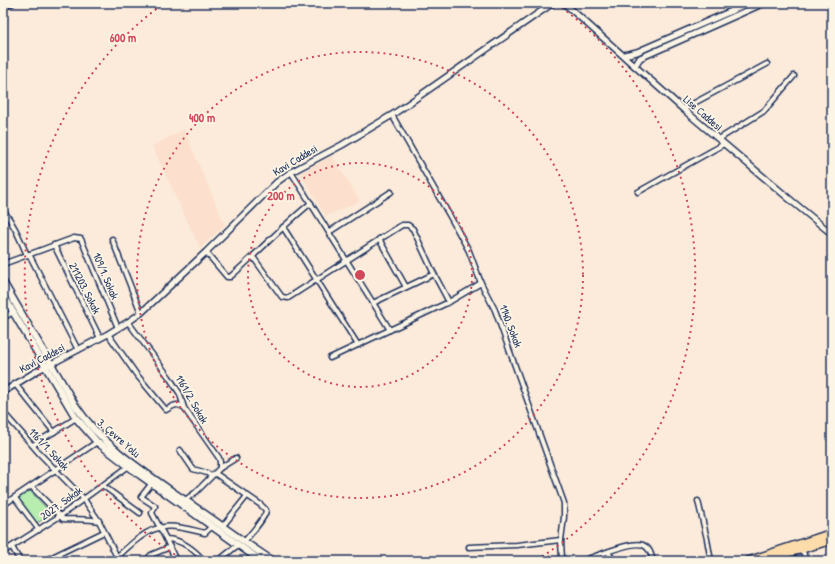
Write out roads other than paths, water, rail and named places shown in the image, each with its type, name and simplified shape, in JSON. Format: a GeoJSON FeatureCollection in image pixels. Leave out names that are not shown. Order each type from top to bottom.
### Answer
{"type":"FeatureCollection","features":[{"type":"Feature","properties":{"kind":"highway"},"geometry":{"type":"LineString","coordinates":[[748,561],[832,533]]}},
{"type":"Feature","properties":{"kind":"highway"},"geometry":{"type":"LineString","coordinates":[[763,561],[832,540]]}},
{"type":"Feature","properties":{"kind":"main road","name":"3. Çevre Yolu"},"geometry":{"type":"LineString","coordinates":[[3,282],[76,418],[97,442],[212,526],[273,561]]}},
{"type":"Feature","properties":{"kind":"main road","name":"3. Çevre Yolu"},"geometry":{"type":"LineString","coordinates":[[3,295],[83,417],[96,432],[132,463],[222,527],[261,561]]}},
{"type":"Feature","properties":{"kind":"street"},"geometry":{"type":"LineString","coordinates":[[3,6],[12,3]]}},
{"type":"Feature","properties":{"kind":"street","name":"Kavi Caddesi"},"geometry":{"type":"LineString","coordinates":[[3,392],[48,365],[108,334],[141,313],[206,252],[272,186],[291,172],[342,145],[392,115],[553,3]]}},
{"type":"Feature","properties":{"kind":"street","name":"Lise Caddesi"},"geometry":{"type":"LineString","coordinates":[[564,3],[724,144],[832,234]]}},
{"type":"Feature","properties":{"kind":"street"},"geometry":{"type":"LineString","coordinates":[[624,56],[637,52],[750,3]]}},
{"type":"Feature","properties":{"kind":"street"},"geometry":{"type":"LineString","coordinates":[[635,66],[640,58],[764,3]]}},
{"type":"Feature","properties":{"kind":"street"},"geometry":{"type":"LineString","coordinates":[[683,108],[767,64]]}},
{"type":"Feature","properties":{"kind":"street"},"geometry":{"type":"LineString","coordinates":[[719,139],[764,111],[794,76]]}},
{"type":"Feature","properties":{"kind":"street","name":"1140. Sokak"},"geometry":{"type":"LineString","coordinates":[[392,115],[469,251],[481,283],[496,310],[564,503],[561,540],[562,561]]}},
{"type":"Feature","properties":{"kind":"street"},"geometry":{"type":"LineString","coordinates":[[638,192],[724,144]]}},
{"type":"Feature","properties":{"kind":"street"},"geometry":{"type":"LineString","coordinates":[[291,172],[390,330]]}},
{"type":"Feature","properties":{"kind":"street"},"geometry":{"type":"LineString","coordinates":[[329,232],[392,192]]}},
{"type":"Feature","properties":{"kind":"street"},"geometry":{"type":"LineString","coordinates":[[206,252],[227,277],[230,277],[311,203]]}},
{"type":"Feature","properties":{"kind":"street"},"geometry":{"type":"LineString","coordinates":[[3,210],[10,219],[78,350]]}},
{"type":"Feature","properties":{"kind":"street"},"geometry":{"type":"LineString","coordinates":[[253,257],[284,298],[290,298],[402,225],[410,225],[418,238],[434,274],[449,302]]}},
{"type":"Feature","properties":{"kind":"street"},"geometry":{"type":"LineString","coordinates":[[283,227],[358,345]]}},
{"type":"Feature","properties":{"kind":"street","name":"109/1. Sokak"},"geometry":{"type":"LineString","coordinates":[[54,245],[74,238],[81,238],[118,328]]}},
{"type":"Feature","properties":{"kind":"street"},"geometry":{"type":"LineString","coordinates":[[112,239],[141,313]]}},
{"type":"Feature","properties":{"kind":"street"},"geometry":{"type":"LineString","coordinates":[[379,239],[406,287]]}},
{"type":"Feature","properties":{"kind":"street"},"geometry":{"type":"LineString","coordinates":[[3,264],[54,245]]}},
{"type":"Feature","properties":{"kind":"street","name":"211203. Sokak"},"geometry":{"type":"LineString","coordinates":[[54,245],[100,338]]}},
{"type":"Feature","properties":{"kind":"street"},"geometry":{"type":"LineString","coordinates":[[373,303],[434,274]]}},
{"type":"Feature","properties":{"kind":"street"},"geometry":{"type":"LineString","coordinates":[[330,358],[449,302],[481,283]]}},
{"type":"Feature","properties":{"kind":"street"},"geometry":{"type":"LineString","coordinates":[[3,318],[13,312]]}},
{"type":"Feature","properties":{"kind":"street","name":"1161/2. Sokak"},"geometry":{"type":"LineString","coordinates":[[128,322],[180,394],[184,408],[218,458],[220,468]]}},
{"type":"Feature","properties":{"kind":"street"},"geometry":{"type":"LineString","coordinates":[[108,334],[136,374],[166,410],[174,405],[179,405],[184,408]]}},
{"type":"Feature","properties":{"kind":"street"},"geometry":{"type":"LineString","coordinates":[[15,384],[54,432]]}},
{"type":"Feature","properties":{"kind":"street","name":"1161/1. Sokak"},"geometry":{"type":"LineString","coordinates":[[3,412],[83,498],[99,521],[118,559]]}},
{"type":"Feature","properties":{"kind":"street"},"geometry":{"type":"LineString","coordinates":[[33,445],[76,418]]}},
{"type":"Feature","properties":{"kind":"street"},"geometry":{"type":"LineString","coordinates":[[3,505],[97,442]]}},
{"type":"Feature","properties":{"kind":"street"},"geometry":{"type":"LineString","coordinates":[[180,450],[193,469],[213,475],[261,505],[266,510],[266,513],[241,543],[218,561]]}},
{"type":"Feature","properties":{"kind":"street"},"geometry":{"type":"LineString","coordinates":[[185,500],[196,492],[220,468],[236,458]]}},
{"type":"Feature","properties":{"kind":"street","name":"2027. Sokak"},"geometry":{"type":"LineString","coordinates":[[3,552],[60,516],[129,466]]}},
{"type":"Feature","properties":{"kind":"street"},"geometry":{"type":"LineString","coordinates":[[152,483],[141,497],[155,506],[152,513],[176,561]]}},
{"type":"Feature","properties":{"kind":"street"},"geometry":{"type":"LineString","coordinates":[[102,485],[140,513]]}},
{"type":"Feature","properties":{"kind":"street"},"geometry":{"type":"LineString","coordinates":[[32,487],[63,519],[74,520],[87,518],[99,521]]}},
{"type":"Feature","properties":{"kind":"street"},"geometry":{"type":"LineString","coordinates":[[222,527],[247,496]]}},
{"type":"Feature","properties":{"kind":"street"},"geometry":{"type":"LineString","coordinates":[[14,498],[39,530]]}},
{"type":"Feature","properties":{"kind":"street"},"geometry":{"type":"LineString","coordinates":[[698,501],[711,561]]}},
{"type":"Feature","properties":{"kind":"street"},"geometry":{"type":"LineString","coordinates":[[118,559],[140,537],[159,527],[179,527],[205,533],[212,526]]}},
{"type":"Feature","properties":{"kind":"street"},"geometry":{"type":"LineString","coordinates":[[44,561],[104,532]]}},
{"type":"Feature","properties":{"kind":"street"},"geometry":{"type":"LineString","coordinates":[[166,539],[180,541],[199,555],[204,561]]}},
{"type":"Feature","properties":{"kind":"street"},"geometry":{"type":"LineString","coordinates":[[469,547],[517,545],[561,540]]}},
{"type":"Feature","properties":{"kind":"street"},"geometry":{"type":"LineString","coordinates":[[582,561],[635,544],[640,544],[649,550],[652,561]]}},
{"type":"Feature","properties":{"kind":"street"},"geometry":{"type":"LineString","coordinates":[[12,547],[20,561]]}},
{"type":"Feature","properties":{"kind":"street"},"geometry":{"type":"LineString","coordinates":[[146,561],[151,555],[170,547]]}},
{"type":"Feature","properties":{"kind":"street"},"geometry":{"type":"LineString","coordinates":[[802,548],[806,561]]}},
{"type":"Feature","properties":{"kind":"street"},"geometry":{"type":"LineString","coordinates":[[608,552],[614,561]]}},
{"type":"Feature","properties":{"kind":"street"},"geometry":{"type":"LineString","coordinates":[[110,561],[118,559],[128,561]]}}]}
